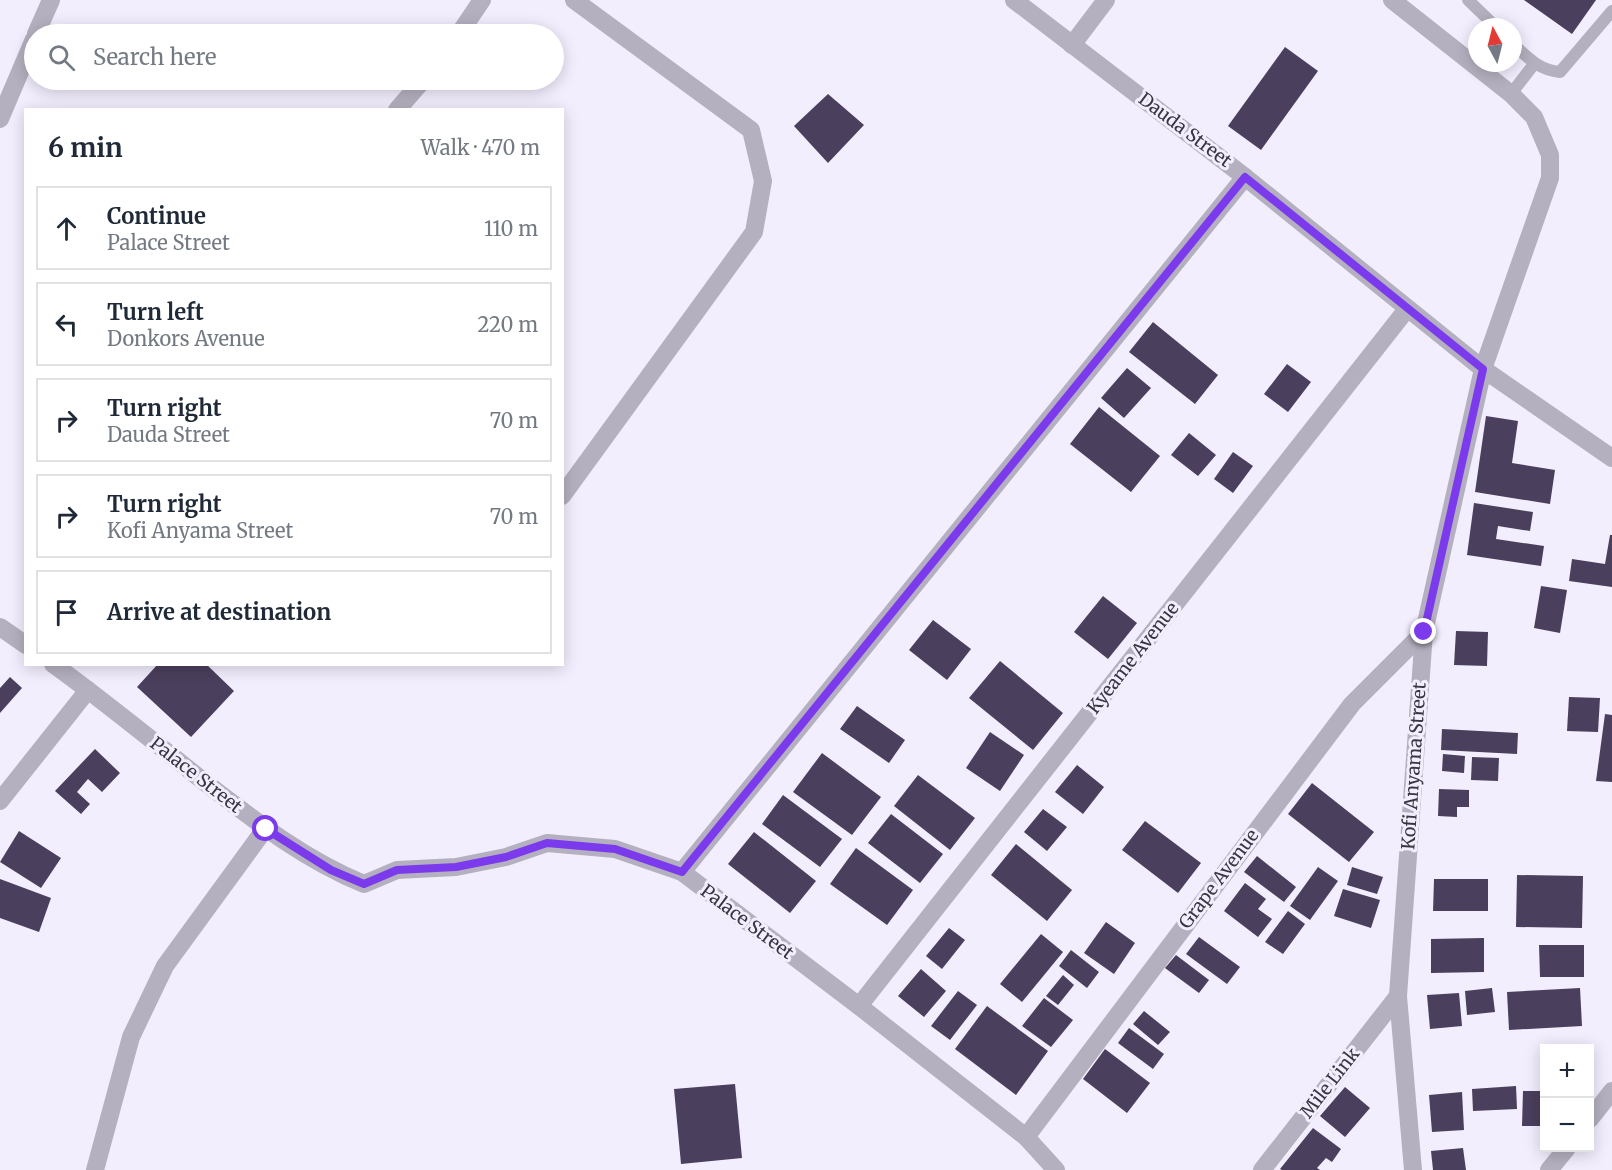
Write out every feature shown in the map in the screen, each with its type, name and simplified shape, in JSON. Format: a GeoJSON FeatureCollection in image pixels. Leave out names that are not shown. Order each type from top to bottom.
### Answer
{"type":"FeatureCollection","features":[{"type":"Feature","properties":{"kind":"street"},"geometry":{"type":"LineString","coordinates":[[41,24],[51,0]]}},
{"type":"Feature","properties":{"kind":"street"},"geometry":{"type":"LineString","coordinates":[[466,24],[482,0]]}},
{"type":"Feature","properties":{"kind":"street"},"geometry":{"type":"LineString","coordinates":[[564,493],[754,232],[764,181],[751,130],[574,0]]}},
{"type":"Feature","properties":{"kind":"street","name":"Dauda Street"},"geometry":{"type":"LineString","coordinates":[[1014,0],[1245,177],[1483,369],[1612,458]]}},
{"type":"Feature","properties":{"kind":"street"},"geometry":{"type":"LineString","coordinates":[[1072,45],[1106,0]]}},
{"type":"Feature","properties":{"kind":"street","name":"Kofi Anyama Street"},"geometry":{"type":"LineString","coordinates":[[1392,0],[1511,94],[1534,117],[1550,156],[1550,178],[1483,369],[1424,632],[1398,996],[1413,1170]]}},
{"type":"Feature","properties":{"kind":"street"},"geometry":{"type":"LineString","coordinates":[[0,119],[24,63]]}},
{"type":"Feature","properties":{"kind":"street"},"geometry":{"type":"LineString","coordinates":[[399,108],[414,90]]}},
{"type":"Feature","properties":{"kind":"street"},"geometry":{"type":"LineString","coordinates":[[682,872],[1245,177]]}},
{"type":"Feature","properties":{"kind":"street","name":"Kyeame Avenue"},"geometry":{"type":"LineString","coordinates":[[859,1006],[1407,309]]}},
{"type":"Feature","properties":{"kind":"street"},"geometry":{"type":"LineString","coordinates":[[0,627],[24,644]]}},
{"type":"Feature","properties":{"kind":"street","name":"Grape Avenue"},"geometry":{"type":"LineString","coordinates":[[1026,1137],[1352,704],[1424,632]]}},
{"type":"Feature","properties":{"kind":"street","name":"Palace Street"},"geometry":{"type":"LineString","coordinates":[[56,666],[266,829],[331,870],[364,884],[397,870],[456,867],[506,857],[547,843],[615,849],[682,872],[859,1006],[1026,1137],[1056,1170]]}},
{"type":"Feature","properties":{"kind":"street"},"geometry":{"type":"LineString","coordinates":[[0,801],[88,690]]}},
{"type":"Feature","properties":{"kind":"street"},"geometry":{"type":"LineString","coordinates":[[95,1170],[131,1037],[165,966],[266,829]]}},
{"type":"Feature","properties":{"kind":"street","name":"Mile Link"},"geometry":{"type":"LineString","coordinates":[[1262,1170],[1398,996]]}},
{"type":"Feature","properties":{"kind":"street"},"geometry":{"type":"LineString","coordinates":[[1594,1114],[1612,1091]]}},
{"type":"Feature","properties":{"kind":"street"},"geometry":{"type":"LineString","coordinates":[[1549,1170],[1564,1152]]}},
{"type":"Feature","properties":{"kind":"lane"},"geometry":{"type":"LineString","coordinates":[[1468,0],[1487,18]]}},
{"type":"Feature","properties":{"kind":"lane"},"geometry":{"type":"LineString","coordinates":[[1522,53],[1534,64],[1548,71],[1560,72],[1612,10]]}},
{"type":"Feature","properties":{"kind":"lane"},"geometry":{"type":"LineString","coordinates":[[1511,94],[1534,64]]}},
{"type":"Feature","properties":{"kind":"building"},"geometry":{"type":"Polygon","coordinates":[[[1524,0],[1596,0],[1572,34],[1524,0]]]}},
{"type":"Feature","properties":{"kind":"building"},"geometry":{"type":"Polygon","coordinates":[[[1285,47],[1318,71],[1261,150],[1228,126],[1285,47]]]}},
{"type":"Feature","properties":{"kind":"building"},"geometry":{"type":"Polygon","coordinates":[[[828,94],[864,125],[828,163],[794,126],[828,94]]]}},
{"type":"Feature","properties":{"kind":"building"},"geometry":{"type":"Polygon","coordinates":[[[1153,322],[1218,375],[1195,404],[1129,352],[1153,322]]]}},
{"type":"Feature","properties":{"kind":"building"},"geometry":{"type":"Polygon","coordinates":[[[1287,364],[1311,382],[1288,412],[1264,394],[1287,364]]]}},
{"type":"Feature","properties":{"kind":"building"},"geometry":{"type":"Polygon","coordinates":[[[1127,368],[1151,388],[1124,418],[1101,398],[1127,368]]]}},
{"type":"Feature","properties":{"kind":"building"},"geometry":{"type":"Polygon","coordinates":[[[1099,407],[1160,456],[1131,492],[1070,444],[1099,407]]]}},
{"type":"Feature","properties":{"kind":"building"},"geometry":{"type":"Polygon","coordinates":[[[1486,416],[1518,421],[1512,463],[1555,470],[1550,504],[1475,492],[1486,416]]]}},
{"type":"Feature","properties":{"kind":"building"},"geometry":{"type":"Polygon","coordinates":[[[1189,433],[1216,455],[1198,476],[1171,455],[1189,433]]]}},
{"type":"Feature","properties":{"kind":"building"},"geometry":{"type":"Polygon","coordinates":[[[1233,452],[1253,466],[1233,493],[1214,479],[1233,452]]]}},
{"type":"Feature","properties":{"kind":"building"},"geometry":{"type":"Polygon","coordinates":[[[1474,503],[1533,512],[1530,531],[1498,526],[1496,539],[1544,546],[1541,566],[1467,555],[1474,503]]]}},
{"type":"Feature","properties":{"kind":"building"},"geometry":{"type":"Polygon","coordinates":[[[1610,535],[1612,535],[1612,587],[1569,581],[1572,559],[1605,564],[1610,535]]]}},
{"type":"Feature","properties":{"kind":"building"},"geometry":{"type":"Polygon","coordinates":[[[1541,586],[1567,590],[1560,633],[1534,628],[1541,586]]]}},
{"type":"Feature","properties":{"kind":"building"},"geometry":{"type":"Polygon","coordinates":[[[1103,596],[1137,623],[1108,659],[1074,632],[1103,596]]]}},
{"type":"Feature","properties":{"kind":"building"},"geometry":{"type":"Polygon","coordinates":[[[933,620],[971,649],[947,680],[909,650],[933,620]]]}},
{"type":"Feature","properties":{"kind":"building"},"geometry":{"type":"Polygon","coordinates":[[[1456,631],[1488,632],[1487,666],[1454,665],[1456,631]]]}},
{"type":"Feature","properties":{"kind":"building"},"geometry":{"type":"Polygon","coordinates":[[[1000,661],[1063,713],[1033,750],[969,698],[1000,661]]]}},
{"type":"Feature","properties":{"kind":"building"},"geometry":{"type":"Polygon","coordinates":[[[156,666],[208,666],[234,691],[191,737],[137,687],[156,666]]]}},
{"type":"Feature","properties":{"kind":"building"},"geometry":{"type":"Polygon","coordinates":[[[10,677],[22,688],[0,713],[0,688],[10,677]]]}},
{"type":"Feature","properties":{"kind":"building"},"geometry":{"type":"Polygon","coordinates":[[[1569,697],[1600,698],[1598,732],[1567,731],[1569,697]]]}},
{"type":"Feature","properties":{"kind":"building"},"geometry":{"type":"Polygon","coordinates":[[[857,706],[905,740],[889,763],[840,729],[857,706]]]}},
{"type":"Feature","properties":{"kind":"building"},"geometry":{"type":"Polygon","coordinates":[[[1605,714],[1612,715],[1612,782],[1596,781],[1605,714]]]}},
{"type":"Feature","properties":{"kind":"building"},"geometry":{"type":"Polygon","coordinates":[[[1442,729],[1518,733],[1517,754],[1441,750],[1442,729]]]}},
{"type":"Feature","properties":{"kind":"building"},"geometry":{"type":"Polygon","coordinates":[[[990,732],[1024,755],[1000,791],[966,768],[990,732]]]}},
{"type":"Feature","properties":{"kind":"building"},"geometry":{"type":"Polygon","coordinates":[[[95,749],[120,773],[102,792],[88,779],[77,792],[90,804],[81,814],[55,791],[95,749]]]}},
{"type":"Feature","properties":{"kind":"building"},"geometry":{"type":"Polygon","coordinates":[[[822,753],[881,797],[852,835],[793,792],[822,753]]]}},
{"type":"Feature","properties":{"kind":"building"},"geometry":{"type":"Polygon","coordinates":[[[1443,754],[1465,756],[1464,773],[1442,771],[1443,754]]]}},
{"type":"Feature","properties":{"kind":"building"},"geometry":{"type":"Polygon","coordinates":[[[1472,757],[1499,758],[1498,781],[1471,780],[1472,757]]]}},
{"type":"Feature","properties":{"kind":"building"},"geometry":{"type":"Polygon","coordinates":[[[1077,765],[1104,787],[1083,814],[1055,792],[1077,765]]]}},
{"type":"Feature","properties":{"kind":"building"},"geometry":{"type":"Polygon","coordinates":[[[918,775],[975,818],[950,850],[894,806],[918,775]]]}},
{"type":"Feature","properties":{"kind":"building"},"geometry":{"type":"Polygon","coordinates":[[[1312,783],[1374,832],[1349,862],[1288,814],[1312,783]]]}},
{"type":"Feature","properties":{"kind":"building"},"geometry":{"type":"Polygon","coordinates":[[[1439,789],[1469,790],[1469,807],[1457,807],[1457,817],[1438,816],[1439,789]]]}},
{"type":"Feature","properties":{"kind":"building"},"geometry":{"type":"Polygon","coordinates":[[[783,795],[842,839],[820,867],[762,824],[783,795]]]}},
{"type":"Feature","properties":{"kind":"building"},"geometry":{"type":"Polygon","coordinates":[[[1043,809],[1067,827],[1047,851],[1024,832],[1043,809]]]}},
{"type":"Feature","properties":{"kind":"building"},"geometry":{"type":"Polygon","coordinates":[[[891,814],[943,854],[920,883],[868,843],[891,814]]]}},
{"type":"Feature","properties":{"kind":"building"},"geometry":{"type":"Polygon","coordinates":[[[1145,821],[1201,863],[1178,893],[1122,850],[1145,821]]]}},
{"type":"Feature","properties":{"kind":"building"},"geometry":{"type":"Polygon","coordinates":[[[19,831],[61,858],[41,888],[0,862],[19,831]]]}},
{"type":"Feature","properties":{"kind":"building"},"geometry":{"type":"Polygon","coordinates":[[[754,832],[816,881],[790,913],[728,864],[754,832]]]}},
{"type":"Feature","properties":{"kind":"building"},"geometry":{"type":"Polygon","coordinates":[[[1016,844],[1072,890],[1047,921],[991,875],[1016,844]]]}},
{"type":"Feature","properties":{"kind":"building"},"geometry":{"type":"Polygon","coordinates":[[[856,848],[913,890],[887,925],[830,884],[856,848]]]}},
{"type":"Feature","properties":{"kind":"building"},"geometry":{"type":"Polygon","coordinates":[[[1257,856],[1296,887],[1284,902],[1244,872],[1257,856]]]}},
{"type":"Feature","properties":{"kind":"building"},"geometry":{"type":"Polygon","coordinates":[[[1318,867],[1338,881],[1310,920],[1290,906],[1318,867]]]}},
{"type":"Feature","properties":{"kind":"building"},"geometry":{"type":"Polygon","coordinates":[[[1352,867],[1383,877],[1377,894],[1347,885],[1352,867]]]}},
{"type":"Feature","properties":{"kind":"building"},"geometry":{"type":"Polygon","coordinates":[[[1517,875],[1583,876],[1582,928],[1516,927],[1517,875]]]}},
{"type":"Feature","properties":{"kind":"building"},"geometry":{"type":"Polygon","coordinates":[[[0,879],[51,898],[39,932],[0,918],[0,879]]]}},
{"type":"Feature","properties":{"kind":"building"},"geometry":{"type":"Polygon","coordinates":[[[1434,879],[1488,879],[1488,911],[1433,911],[1434,879]]]}},
{"type":"Feature","properties":{"kind":"building"},"geometry":{"type":"Polygon","coordinates":[[[1245,883],[1266,899],[1258,909],[1272,919],[1258,937],[1224,911],[1245,883]]]}},
{"type":"Feature","properties":{"kind":"building"},"geometry":{"type":"Polygon","coordinates":[[[1343,889],[1380,900],[1371,928],[1334,916],[1343,889]]]}},
{"type":"Feature","properties":{"kind":"building"},"geometry":{"type":"Polygon","coordinates":[[[1288,911],[1305,924],[1283,954],[1265,942],[1288,911]]]}},
{"type":"Feature","properties":{"kind":"building"},"geometry":{"type":"Polygon","coordinates":[[[1106,922],[1135,943],[1114,974],[1084,953],[1106,922]]]}},
{"type":"Feature","properties":{"kind":"building"},"geometry":{"type":"Polygon","coordinates":[[[949,928],[965,940],[942,969],[926,956],[949,928]]]}},
{"type":"Feature","properties":{"kind":"building"},"geometry":{"type":"Polygon","coordinates":[[[1041,934],[1063,952],[1022,1002],[1000,984],[1041,934]]]}},
{"type":"Feature","properties":{"kind":"building"},"geometry":{"type":"Polygon","coordinates":[[[1199,937],[1240,967],[1227,984],[1186,954],[1199,937]]]}},
{"type":"Feature","properties":{"kind":"building"},"geometry":{"type":"Polygon","coordinates":[[[1484,938],[1484,972],[1431,973],[1431,939],[1484,938]]]}},
{"type":"Feature","properties":{"kind":"building"},"geometry":{"type":"Polygon","coordinates":[[[1539,945],[1584,945],[1584,977],[1540,977],[1539,945]]]}},
{"type":"Feature","properties":{"kind":"building"},"geometry":{"type":"Polygon","coordinates":[[[1071,950],[1099,972],[1087,988],[1059,966],[1071,950]]]}},
{"type":"Feature","properties":{"kind":"building"},"geometry":{"type":"Polygon","coordinates":[[[1176,955],[1209,980],[1199,993],[1165,968],[1176,955]]]}},
{"type":"Feature","properties":{"kind":"building"},"geometry":{"type":"Polygon","coordinates":[[[921,969],[946,991],[924,1017],[898,996],[921,969]]]}},
{"type":"Feature","properties":{"kind":"building"},"geometry":{"type":"Polygon","coordinates":[[[1063,975],[1074,985],[1058,1005],[1046,996],[1063,975]]]}},
{"type":"Feature","properties":{"kind":"building"},"geometry":{"type":"Polygon","coordinates":[[[1492,988],[1495,1012],[1467,1015],[1465,991],[1492,988]]]}},
{"type":"Feature","properties":{"kind":"building"},"geometry":{"type":"Polygon","coordinates":[[[1580,988],[1582,1026],[1509,1030],[1507,992],[1580,988]]]}},
{"type":"Feature","properties":{"kind":"building"},"geometry":{"type":"Polygon","coordinates":[[[958,991],[977,1005],[950,1040],[931,1026],[958,991]]]}},
{"type":"Feature","properties":{"kind":"building"},"geometry":{"type":"Polygon","coordinates":[[[1459,993],[1462,1026],[1430,1029],[1427,995],[1459,993]]]}},
{"type":"Feature","properties":{"kind":"building"},"geometry":{"type":"Polygon","coordinates":[[[1044,998],[1073,1020],[1051,1047],[1022,1026],[1044,998]]]}},
{"type":"Feature","properties":{"kind":"building"},"geometry":{"type":"Polygon","coordinates":[[[987,1006],[1048,1051],[1016,1095],[955,1049],[987,1006]]]}},
{"type":"Feature","properties":{"kind":"building"},"geometry":{"type":"Polygon","coordinates":[[[1144,1011],[1170,1032],[1158,1045],[1133,1024],[1144,1011]]]}},
{"type":"Feature","properties":{"kind":"building"},"geometry":{"type":"Polygon","coordinates":[[[1129,1028],[1164,1054],[1153,1069],[1118,1043],[1129,1028]]]}},
{"type":"Feature","properties":{"kind":"building"},"geometry":{"type":"Polygon","coordinates":[[[1105,1049],[1150,1083],[1127,1113],[1083,1079],[1105,1049]]]}},
{"type":"Feature","properties":{"kind":"building"},"geometry":{"type":"Polygon","coordinates":[[[735,1084],[742,1158],[681,1164],[674,1089],[735,1084]]]}},
{"type":"Feature","properties":{"kind":"building"},"geometry":{"type":"Polygon","coordinates":[[[1516,1086],[1517,1109],[1473,1111],[1472,1089],[1516,1086]]]}},
{"type":"Feature","properties":{"kind":"building"},"geometry":{"type":"Polygon","coordinates":[[[1345,1087],[1370,1108],[1345,1137],[1320,1116],[1345,1087]]]}},
{"type":"Feature","properties":{"kind":"building"},"geometry":{"type":"Polygon","coordinates":[[[1523,1091],[1540,1091],[1540,1126],[1522,1126],[1523,1091]]]}},
{"type":"Feature","properties":{"kind":"building"},"geometry":{"type":"Polygon","coordinates":[[[1462,1092],[1464,1130],[1432,1132],[1429,1095],[1462,1092]]]}},
{"type":"Feature","properties":{"kind":"building"},"geometry":{"type":"Polygon","coordinates":[[[1313,1128],[1341,1149],[1332,1162],[1326,1158],[1317,1168],[1320,1170],[1280,1169],[1313,1128]]]}},
{"type":"Feature","properties":{"kind":"building"},"geometry":{"type":"Polygon","coordinates":[[[1463,1148],[1466,1170],[1433,1170],[1431,1151],[1463,1148]]]}},
{"type":"Feature","properties":{"kind":"route"},"geometry":{"type":"LineString","coordinates":[[266,829],[331,870],[364,884],[397,870],[456,867],[506,857],[547,843],[615,849],[682,872],[1245,177],[1483,369],[1424,632]]}}]}
